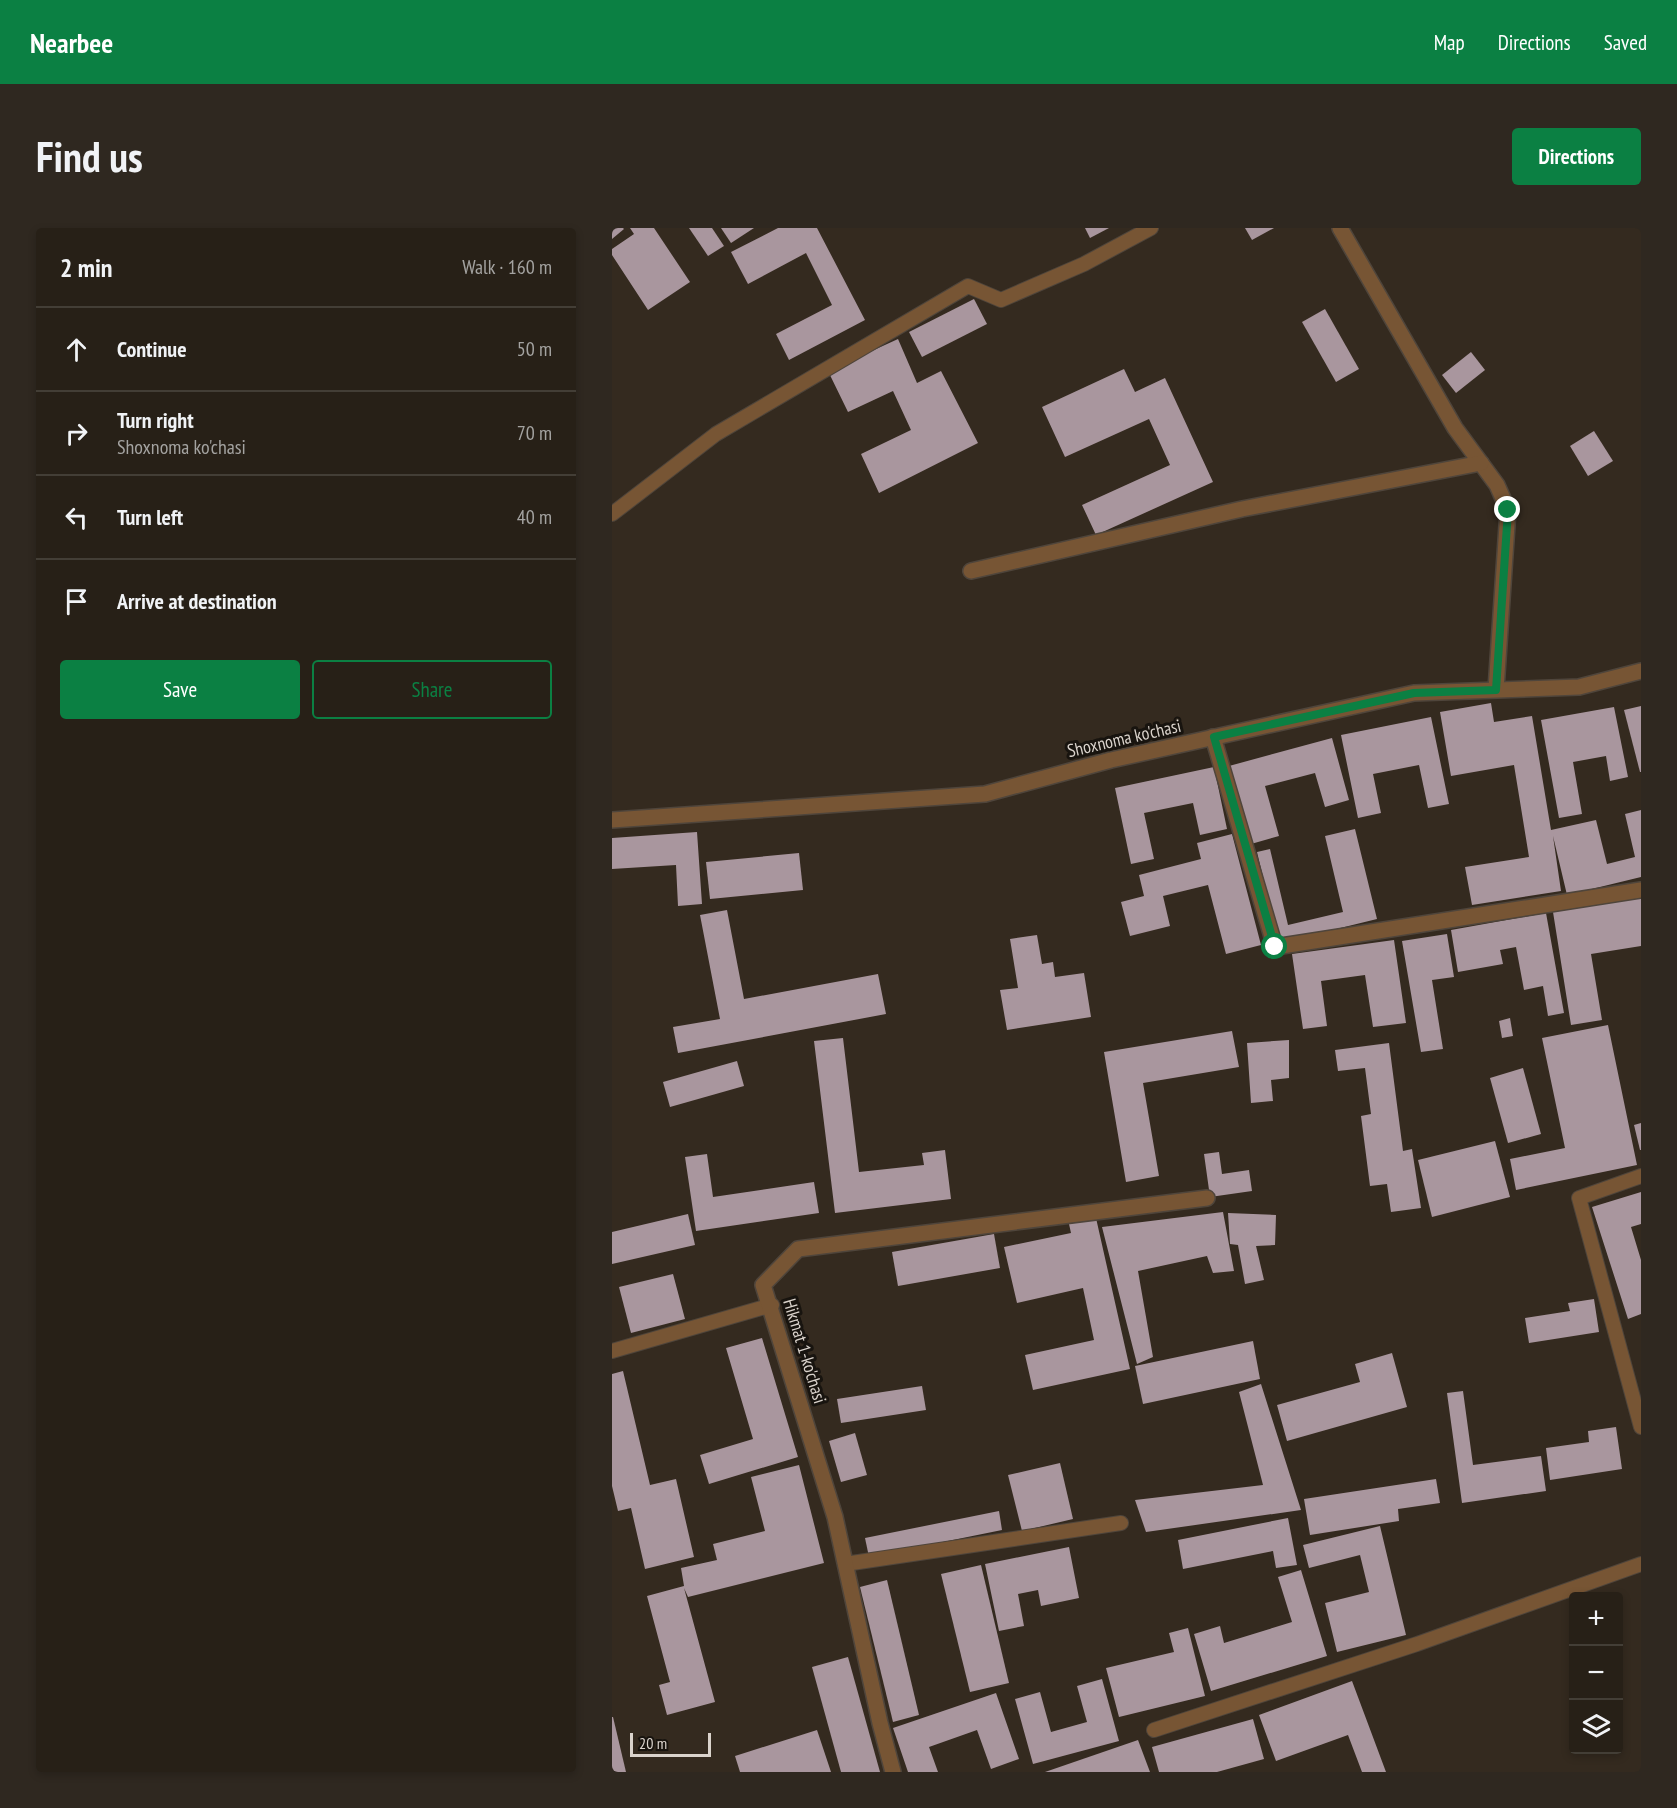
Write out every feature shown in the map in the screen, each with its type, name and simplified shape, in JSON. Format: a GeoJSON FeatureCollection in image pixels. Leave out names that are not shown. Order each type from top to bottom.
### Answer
{"type":"FeatureCollection","features":[{"type":"Feature","properties":{"kind":"street"},"geometry":{"type":"LineString","coordinates":[[1340,228],[1455,428],[1497,485],[1508,510],[1496,690]]}},
{"type":"Feature","properties":{"kind":"street"},"geometry":{"type":"LineString","coordinates":[[971,571],[1242,509],[1480,464]]}},
{"type":"Feature","properties":{"kind":"street","name":"Shoxnoma ko'chasi"},"geometry":{"type":"LineString","coordinates":[[612,820],[985,794],[1111,760],[1414,693],[1579,687],[1641,671]]}},
{"type":"Feature","properties":{"kind":"street"},"geometry":{"type":"LineString","coordinates":[[1214,737],[1275,947],[1641,890]]}},
{"type":"Feature","properties":{"kind":"street","name":"Hikmat 1-ko'chasi"},"geometry":{"type":"LineString","coordinates":[[893,1772],[880,1723],[835,1517],[772,1305],[763,1285],[798,1249],[1207,1198]]}},
{"type":"Feature","properties":{"kind":"lane"},"geometry":{"type":"LineString","coordinates":[[612,514],[716,434],[968,286],[1001,300],[1084,264],[1151,228]]}},
{"type":"Feature","properties":{"kind":"lane"},"geometry":{"type":"LineString","coordinates":[[1641,1176],[1579,1198],[1641,1427]]}},
{"type":"Feature","properties":{"kind":"lane"},"geometry":{"type":"LineString","coordinates":[[612,1351],[772,1305]]}},
{"type":"Feature","properties":{"kind":"lane"},"geometry":{"type":"LineString","coordinates":[[845,1564],[1121,1523]]}},
{"type":"Feature","properties":{"kind":"lane"},"geometry":{"type":"LineString","coordinates":[[1154,1731],[1549,1598],[1641,1564]]}},
{"type":"Feature","properties":{"kind":"building"},"geometry":{"type":"Polygon","coordinates":[[[612,228],[623,228],[624,229],[612,239],[612,228]]]}},
{"type":"Feature","properties":{"kind":"building"},"geometry":{"type":"Polygon","coordinates":[[[630,228],[654,228],[690,282],[648,310],[612,255],[612,249],[634,234],[630,228]]]}},
{"type":"Feature","properties":{"kind":"building"},"geometry":{"type":"Polygon","coordinates":[[[689,228],[712,228],[724,246],[708,256],[689,228]]]}},
{"type":"Feature","properties":{"kind":"building"},"geometry":{"type":"Polygon","coordinates":[[[721,228],[754,228],[731,243],[721,228]]]}},
{"type":"Feature","properties":{"kind":"building"},"geometry":{"type":"Polygon","coordinates":[[[778,228],[817,228],[865,320],[789,360],[776,334],[832,305],[806,253],[748,284],[731,252],[778,228]]]}},
{"type":"Feature","properties":{"kind":"building"},"geometry":{"type":"Polygon","coordinates":[[[1085,228],[1109,228],[1090,238],[1085,228]]]}},
{"type":"Feature","properties":{"kind":"building"},"geometry":{"type":"Polygon","coordinates":[[[1245,228],[1274,228],[1252,240],[1245,228]]]}},
{"type":"Feature","properties":{"kind":"building"},"geometry":{"type":"Polygon","coordinates":[[[974,299],[987,324],[922,357],[909,332],[974,299]]]}},
{"type":"Feature","properties":{"kind":"building"},"geometry":{"type":"Polygon","coordinates":[[[1325,309],[1359,369],[1336,382],[1302,322],[1325,309]]]}},
{"type":"Feature","properties":{"kind":"building"},"geometry":{"type":"Polygon","coordinates":[[[898,339],[917,383],[941,371],[978,443],[879,493],[861,454],[911,430],[893,391],[848,412],[828,371],[898,339]]]}},
{"type":"Feature","properties":{"kind":"building"},"geometry":{"type":"Polygon","coordinates":[[[1471,352],[1485,370],[1456,393],[1442,375],[1471,352]]]}},
{"type":"Feature","properties":{"kind":"building"},"geometry":{"type":"Polygon","coordinates":[[[1124,369],[1135,392],[1165,378],[1213,482],[1096,535],[1082,505],[1170,465],[1149,419],[1065,457],[1042,407],[1124,369]]]}},
{"type":"Feature","properties":{"kind":"building"},"geometry":{"type":"Polygon","coordinates":[[[1594,431],[1613,461],[1588,476],[1570,446],[1594,431]]]}},
{"type":"Feature","properties":{"kind":"building"},"geometry":{"type":"Polygon","coordinates":[[[1491,703],[1494,722],[1532,716],[1551,830],[1596,820],[1607,864],[1635,857],[1625,814],[1641,810],[1641,877],[1567,895],[1553,836],[1561,891],[1472,905],[1465,867],[1529,857],[1514,765],[1451,776],[1440,712],[1491,703]]]}},
{"type":"Feature","properties":{"kind":"building"},"geometry":{"type":"Polygon","coordinates":[[[1641,706],[1641,772],[1640,772],[1624,710],[1641,706]]]}},
{"type":"Feature","properties":{"kind":"building"},"geometry":{"type":"Polygon","coordinates":[[[1614,707],[1628,777],[1610,781],[1606,756],[1573,762],[1582,814],[1559,818],[1541,720],[1614,707]]]}},
{"type":"Feature","properties":{"kind":"building"},"geometry":{"type":"Polygon","coordinates":[[[1431,717],[1449,804],[1428,808],[1419,765],[1373,774],[1381,813],[1358,818],[1341,735],[1431,717]]]}},
{"type":"Feature","properties":{"kind":"building"},"geometry":{"type":"Polygon","coordinates":[[[1332,738],[1349,800],[1325,807],[1315,773],[1265,786],[1279,836],[1251,844],[1229,766],[1332,738]]]}},
{"type":"Feature","properties":{"kind":"building"},"geometry":{"type":"Polygon","coordinates":[[[1214,767],[1227,829],[1200,835],[1193,803],[1144,813],[1154,859],[1131,864],[1115,788],[1214,767]]]}},
{"type":"Feature","properties":{"kind":"building"},"geometry":{"type":"Polygon","coordinates":[[[1355,829],[1377,919],[1279,943],[1257,852],[1270,849],[1288,925],[1343,912],[1325,836],[1355,829]]]}},
{"type":"Feature","properties":{"kind":"building"},"geometry":{"type":"Polygon","coordinates":[[[697,832],[702,904],[678,906],[676,865],[612,869],[612,838],[697,832]]]}},
{"type":"Feature","properties":{"kind":"building"},"geometry":{"type":"Polygon","coordinates":[[[1232,834],[1261,945],[1226,954],[1208,885],[1163,896],[1170,926],[1130,936],[1121,902],[1144,896],[1139,875],[1201,859],[1197,843],[1232,834]]]}},
{"type":"Feature","properties":{"kind":"building"},"geometry":{"type":"Polygon","coordinates":[[[799,853],[803,890],[710,899],[706,862],[799,853]]]}},
{"type":"Feature","properties":{"kind":"building"},"geometry":{"type":"Polygon","coordinates":[[[1641,898],[1641,946],[1591,954],[1602,1020],[1571,1025],[1553,912],[1641,898]]]}},
{"type":"Feature","properties":{"kind":"building"},"geometry":{"type":"Polygon","coordinates":[[[727,910],[744,999],[878,974],[886,1014],[678,1053],[673,1027],[720,1019],[700,915],[727,910]]]}},
{"type":"Feature","properties":{"kind":"building"},"geometry":{"type":"Polygon","coordinates":[[[1546,913],[1564,1013],[1548,1016],[1543,986],[1524,990],[1516,947],[1500,950],[1503,964],[1458,972],[1451,930],[1546,913]]]}},
{"type":"Feature","properties":{"kind":"building"},"geometry":{"type":"Polygon","coordinates":[[[1447,934],[1454,977],[1432,980],[1443,1049],[1421,1052],[1402,941],[1447,934]]]}},
{"type":"Feature","properties":{"kind":"building"},"geometry":{"type":"Polygon","coordinates":[[[1037,935],[1042,964],[1053,962],[1055,977],[1084,973],[1091,1017],[1007,1030],[1000,990],[1018,988],[1010,939],[1037,935]]]}},
{"type":"Feature","properties":{"kind":"building"},"geometry":{"type":"Polygon","coordinates":[[[1394,940],[1406,1023],[1373,1027],[1365,975],[1321,981],[1327,1026],[1303,1029],[1292,954],[1394,940]]]}},
{"type":"Feature","properties":{"kind":"building"},"geometry":{"type":"Polygon","coordinates":[[[1510,1018],[1513,1036],[1502,1038],[1499,1021],[1510,1018]]]}},
{"type":"Feature","properties":{"kind":"building"},"geometry":{"type":"Polygon","coordinates":[[[1608,1025],[1637,1165],[1516,1190],[1510,1159],[1565,1148],[1542,1038],[1608,1025]]]}},
{"type":"Feature","properties":{"kind":"building"},"geometry":{"type":"Polygon","coordinates":[[[1232,1031],[1239,1067],[1143,1083],[1159,1176],[1126,1182],[1104,1052],[1232,1031]]]}},
{"type":"Feature","properties":{"kind":"building"},"geometry":{"type":"Polygon","coordinates":[[[843,1038],[859,1172],[924,1165],[922,1153],[945,1150],[951,1199],[835,1213],[814,1041],[843,1038]]]}},
{"type":"Feature","properties":{"kind":"building"},"geometry":{"type":"Polygon","coordinates":[[[1289,1040],[1289,1078],[1271,1080],[1273,1101],[1251,1103],[1247,1043],[1289,1040]]]}},
{"type":"Feature","properties":{"kind":"building"},"geometry":{"type":"Polygon","coordinates":[[[1389,1043],[1403,1151],[1412,1149],[1421,1208],[1391,1212],[1387,1184],[1370,1186],[1361,1116],[1371,1114],[1365,1068],[1338,1071],[1335,1050],[1389,1043]]]}},
{"type":"Feature","properties":{"kind":"building"},"geometry":{"type":"Polygon","coordinates":[[[737,1061],[744,1086],[670,1107],[663,1082],[737,1061]]]}},
{"type":"Feature","properties":{"kind":"building"},"geometry":{"type":"Polygon","coordinates":[[[1523,1068],[1541,1134],[1508,1143],[1490,1078],[1523,1068]]]}},
{"type":"Feature","properties":{"kind":"building"},"geometry":{"type":"Polygon","coordinates":[[[1641,1123],[1641,1150],[1640,1150],[1634,1125],[1641,1123]]]}},
{"type":"Feature","properties":{"kind":"building"},"geometry":{"type":"Polygon","coordinates":[[[1495,1141],[1510,1197],[1432,1217],[1418,1160],[1495,1141]]]}},
{"type":"Feature","properties":{"kind":"building"},"geometry":{"type":"Polygon","coordinates":[[[1219,1152],[1222,1174],[1249,1170],[1252,1191],[1210,1197],[1204,1154],[1219,1152]]]}},
{"type":"Feature","properties":{"kind":"building"},"geometry":{"type":"Polygon","coordinates":[[[707,1154],[713,1197],[814,1182],[819,1213],[696,1231],[685,1157],[707,1154]]]}},
{"type":"Feature","properties":{"kind":"building"},"geometry":{"type":"Polygon","coordinates":[[[1641,1192],[1641,1224],[1631,1227],[1641,1260],[1641,1314],[1628,1319],[1592,1207],[1641,1192]]]}},
{"type":"Feature","properties":{"kind":"building"},"geometry":{"type":"Polygon","coordinates":[[[1223,1212],[1234,1271],[1213,1273],[1207,1256],[1138,1271],[1153,1357],[1137,1364],[1102,1227],[1223,1212]]]}},
{"type":"Feature","properties":{"kind":"building"},"geometry":{"type":"Polygon","coordinates":[[[1228,1213],[1276,1215],[1275,1245],[1256,1246],[1264,1280],[1245,1284],[1238,1245],[1230,1244],[1228,1213]]]}},
{"type":"Feature","properties":{"kind":"building"},"geometry":{"type":"Polygon","coordinates":[[[688,1214],[695,1245],[612,1264],[612,1232],[688,1214]]]}},
{"type":"Feature","properties":{"kind":"building"},"geometry":{"type":"Polygon","coordinates":[[[1096,1218],[1130,1369],[1033,1390],[1025,1355],[1094,1340],[1083,1288],[1017,1303],[1004,1247],[1071,1233],[1069,1224],[1096,1218]]]}},
{"type":"Feature","properties":{"kind":"building"},"geometry":{"type":"Polygon","coordinates":[[[994,1234],[1000,1268],[898,1286],[892,1252],[994,1234]]]}},
{"type":"Feature","properties":{"kind":"building"},"geometry":{"type":"Polygon","coordinates":[[[673,1274],[685,1319],[631,1333],[619,1287],[673,1274]]]}},
{"type":"Feature","properties":{"kind":"building"},"geometry":{"type":"Polygon","coordinates":[[[1594,1299],[1599,1332],[1529,1343],[1525,1318],[1570,1311],[1568,1303],[1594,1299]]]}},
{"type":"Feature","properties":{"kind":"building"},"geometry":{"type":"Polygon","coordinates":[[[762,1338],[798,1457],[709,1484],[700,1455],[753,1439],[726,1348],[762,1338]]]}},
{"type":"Feature","properties":{"kind":"building"},"geometry":{"type":"Polygon","coordinates":[[[1253,1341],[1260,1379],[1143,1404],[1135,1366],[1253,1341]]]}},
{"type":"Feature","properties":{"kind":"building"},"geometry":{"type":"Polygon","coordinates":[[[1392,1353],[1407,1407],[1287,1441],[1277,1405],[1360,1382],[1355,1364],[1392,1353]]]}},
{"type":"Feature","properties":{"kind":"building"},"geometry":{"type":"Polygon","coordinates":[[[623,1371],[650,1485],[676,1479],[694,1557],[645,1569],[631,1508],[618,1511],[612,1486],[612,1374],[623,1371]]]}},
{"type":"Feature","properties":{"kind":"building"},"geometry":{"type":"Polygon","coordinates":[[[1261,1384],[1301,1510],[1146,1532],[1135,1500],[1263,1485],[1239,1392],[1261,1384]]]}},
{"type":"Feature","properties":{"kind":"building"},"geometry":{"type":"Polygon","coordinates":[[[922,1386],[926,1410],[841,1423],[837,1399],[922,1386]]]}},
{"type":"Feature","properties":{"kind":"building"},"geometry":{"type":"Polygon","coordinates":[[[1463,1391],[1473,1465],[1541,1456],[1546,1491],[1462,1503],[1447,1393],[1463,1391]]]}},
{"type":"Feature","properties":{"kind":"building"},"geometry":{"type":"Polygon","coordinates":[[[1616,1427],[1622,1469],[1550,1480],[1546,1448],[1589,1442],[1588,1431],[1616,1427]]]}},
{"type":"Feature","properties":{"kind":"building"},"geometry":{"type":"Polygon","coordinates":[[[855,1433],[867,1475],[841,1482],[829,1441],[855,1433]]]}},
{"type":"Feature","properties":{"kind":"building"},"geometry":{"type":"Polygon","coordinates":[[[1060,1463],[1073,1519],[1022,1531],[1008,1475],[1060,1463]]]}},
{"type":"Feature","properties":{"kind":"building"},"geometry":{"type":"Polygon","coordinates":[[[799,1465],[824,1563],[688,1597],[684,1588],[715,1702],[667,1715],[659,1685],[670,1682],[647,1596],[684,1586],[681,1568],[717,1560],[713,1544],[765,1531],[751,1477],[799,1465]]]}},
{"type":"Feature","properties":{"kind":"building"},"geometry":{"type":"Polygon","coordinates":[[[1436,1479],[1440,1503],[1398,1509],[1399,1521],[1310,1535],[1304,1499],[1436,1479]]]}},
{"type":"Feature","properties":{"kind":"building"},"geometry":{"type":"Polygon","coordinates":[[[999,1511],[1002,1530],[869,1557],[865,1538],[999,1511]]]}},
{"type":"Feature","properties":{"kind":"building"},"geometry":{"type":"Polygon","coordinates":[[[1288,1518],[1297,1565],[1276,1568],[1273,1551],[1183,1569],[1178,1540],[1288,1518]]]}},
{"type":"Feature","properties":{"kind":"building"},"geometry":{"type":"Polygon","coordinates":[[[1380,1526],[1406,1635],[1337,1652],[1325,1603],[1369,1592],[1360,1555],[1309,1568],[1303,1545],[1380,1526]]]}},
{"type":"Feature","properties":{"kind":"building"},"geometry":{"type":"Polygon","coordinates":[[[1069,1547],[1079,1598],[1041,1606],[1038,1590],[1018,1594],[1024,1626],[999,1631],[985,1564],[1069,1547]]]}},
{"type":"Feature","properties":{"kind":"building"},"geometry":{"type":"Polygon","coordinates":[[[981,1565],[1009,1683],[970,1692],[941,1574],[981,1565]]]}},
{"type":"Feature","properties":{"kind":"building"},"geometry":{"type":"Polygon","coordinates":[[[1301,1570],[1327,1656],[1211,1691],[1194,1634],[1220,1626],[1224,1643],[1292,1622],[1278,1577],[1301,1570]]]}},
{"type":"Feature","properties":{"kind":"building"},"geometry":{"type":"Polygon","coordinates":[[[887,1580],[919,1715],[893,1722],[860,1587],[887,1580]]]}},
{"type":"Feature","properties":{"kind":"building"},"geometry":{"type":"Polygon","coordinates":[[[1188,1628],[1205,1696],[1119,1717],[1106,1668],[1174,1652],[1169,1633],[1188,1628]]]}},
{"type":"Feature","properties":{"kind":"building"},"geometry":{"type":"Polygon","coordinates":[[[848,1657],[880,1772],[841,1772],[812,1667],[848,1657]]]}},
{"type":"Feature","properties":{"kind":"building"},"geometry":{"type":"Polygon","coordinates":[[[1102,1679],[1119,1741],[1033,1764],[1015,1699],[1040,1692],[1051,1732],[1087,1722],[1077,1686],[1102,1679]]]}},
{"type":"Feature","properties":{"kind":"building"},"geometry":{"type":"Polygon","coordinates":[[[1352,1681],[1386,1772],[1362,1772],[1348,1735],[1276,1761],[1259,1715],[1352,1681]]]}},
{"type":"Feature","properties":{"kind":"building"},"geometry":{"type":"Polygon","coordinates":[[[996,1693],[1019,1759],[991,1769],[977,1730],[929,1747],[938,1772],[908,1772],[893,1728],[996,1693]]]}},
{"type":"Feature","properties":{"kind":"building"},"geometry":{"type":"Polygon","coordinates":[[[613,1717],[626,1772],[612,1772],[613,1717]]]}},
{"type":"Feature","properties":{"kind":"building"},"geometry":{"type":"Polygon","coordinates":[[[1253,1719],[1264,1759],[1217,1772],[1159,1772],[1152,1747],[1253,1719]]]}},
{"type":"Feature","properties":{"kind":"building"},"geometry":{"type":"Polygon","coordinates":[[[817,1730],[831,1772],[740,1772],[735,1756],[817,1730]]]}},
{"type":"Feature","properties":{"kind":"building"},"geometry":{"type":"Polygon","coordinates":[[[1138,1740],[1150,1772],[1045,1772],[1138,1740]]]}},
{"type":"Feature","properties":{"kind":"route"},"geometry":{"type":"LineString","coordinates":[[1275,947],[1214,737],[1414,693],[1496,690],[1508,510]]}}]}
